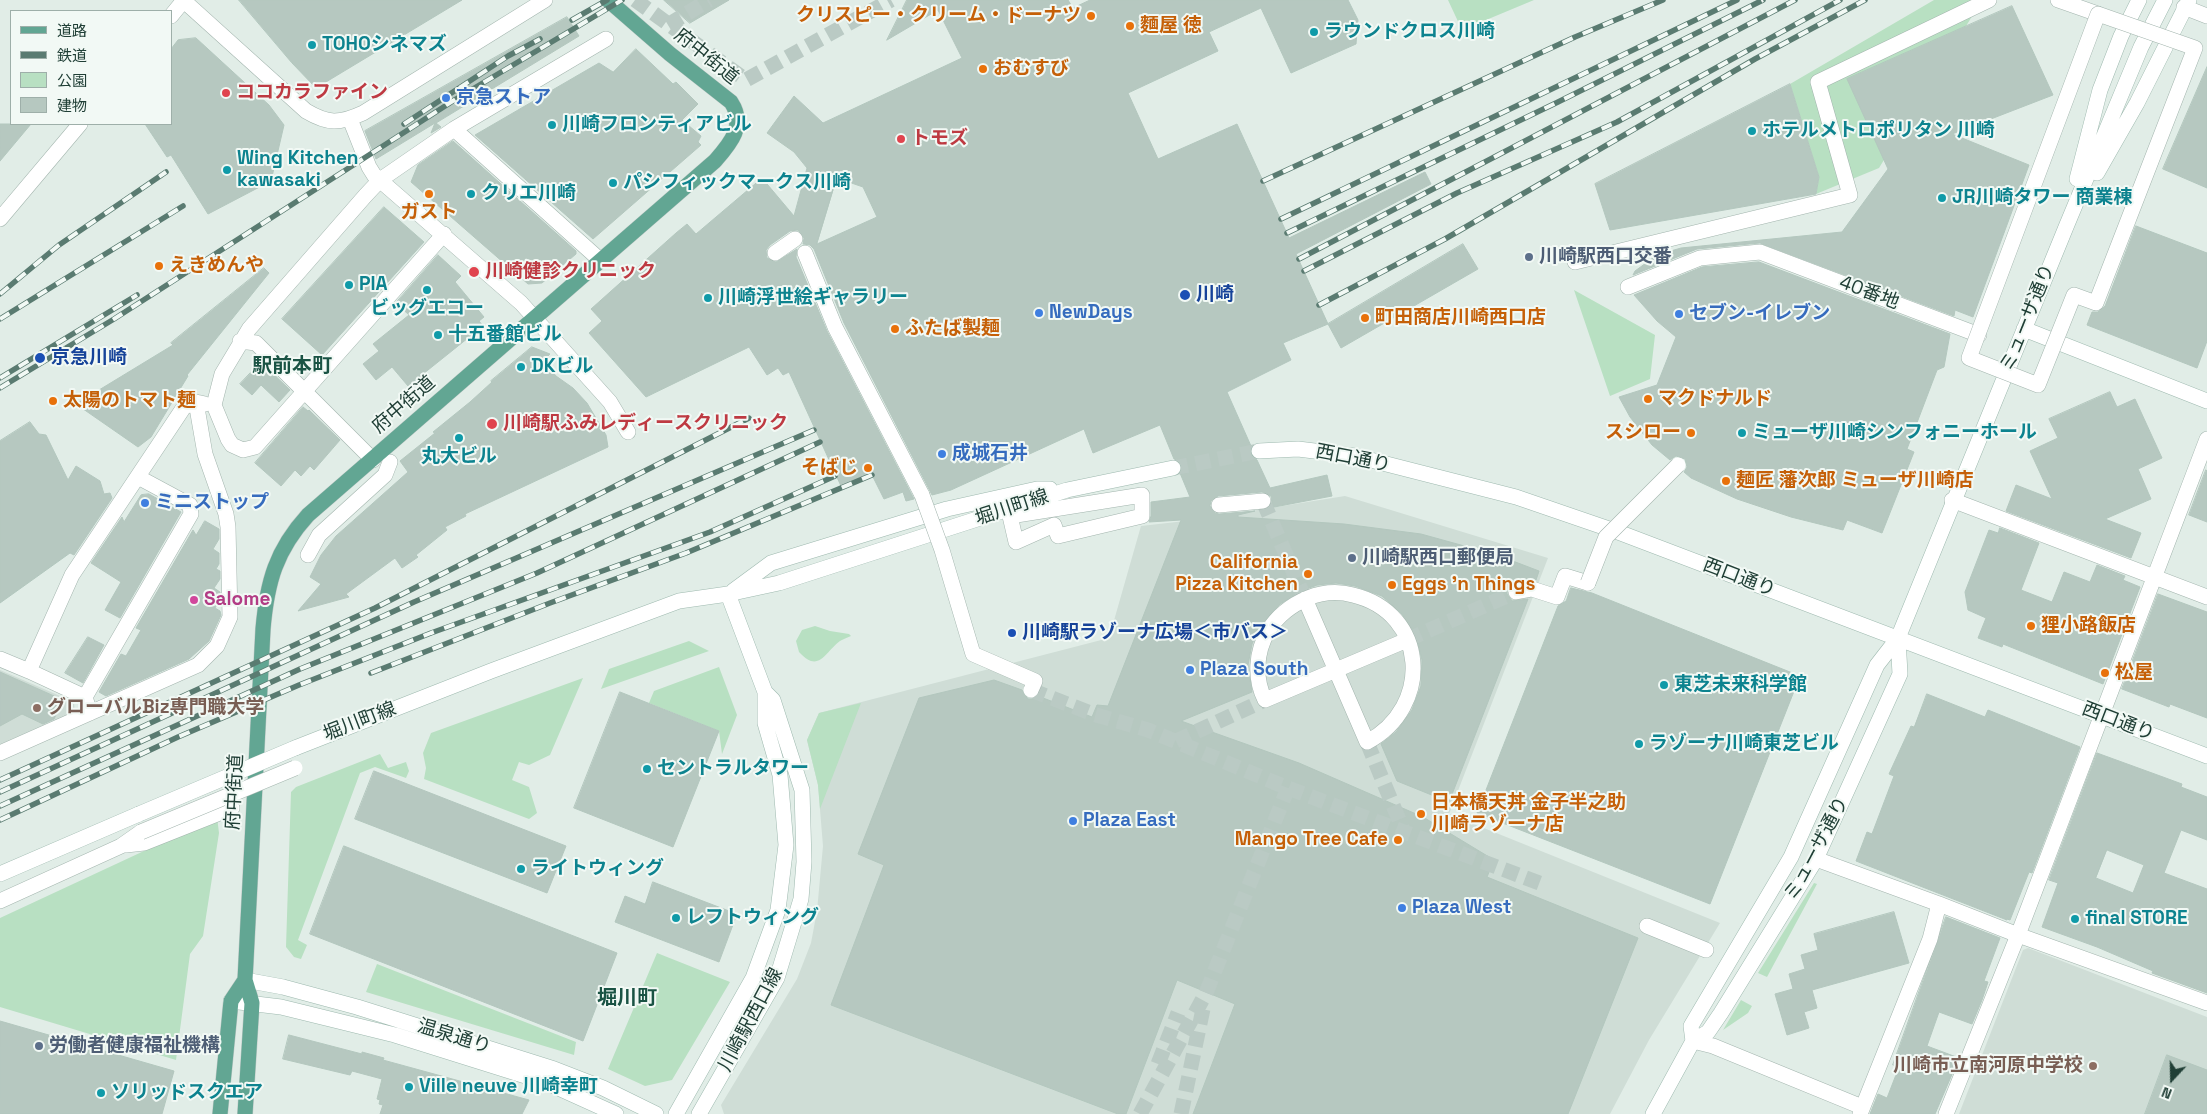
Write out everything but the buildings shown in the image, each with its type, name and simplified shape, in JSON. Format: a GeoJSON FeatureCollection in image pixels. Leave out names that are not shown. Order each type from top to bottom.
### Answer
{"type":"FeatureCollection","features":[{"type":"Feature","properties":{"kind":"main road","name":"府中街道"},"geometry":{"type":"LineString","coordinates":[[245,1114],[252,1003],[245,980],[263,629],[269,584],[275,564],[294,530],[308,515],[715,161],[733,139],[737,129],[738,119],[736,110],[731,102],[670,54],[608,0]]}},
{"type":"Feature","properties":{"kind":"main road"},"geometry":{"type":"LineString","coordinates":[[220,1114],[231,1001],[245,980]]}},
{"type":"Feature","properties":{"kind":"street"},"geometry":{"type":"LineString","coordinates":[[172,15],[183,0],[306,111],[321,120],[336,122],[350,119],[363,113],[545,0]]}},
{"type":"Feature","properties":{"kind":"street"},"geometry":{"type":"LineString","coordinates":[[1575,262],[1850,195],[1818,82],[1989,0]]}},
{"type":"Feature","properties":{"kind":"street"},"geometry":{"type":"LineString","coordinates":[[2058,0],[2098,14],[2195,48],[2096,303],[2074,295],[2038,385],[1969,358],[2098,14]]}},
{"type":"Feature","properties":{"kind":"street"},"geometry":{"type":"LineString","coordinates":[[2066,227],[2100,90],[2121,36],[2139,0]]}},
{"type":"Feature","properties":{"kind":"street","name":"ミューザ通り"},"geometry":{"type":"LineString","coordinates":[[1653,1114],[1692,1041],[1691,1026],[1791,857],[1877,665],[1898,638],[1952,500],[2141,47],[2165,0]]}},
{"type":"Feature","properties":{"kind":"street"},"geometry":{"type":"LineString","coordinates":[[2066,227],[2137,104],[2186,3],[2207,16]]}},
{"type":"Feature","properties":{"kind":"street"},"geometry":{"type":"LineString","coordinates":[[444,234],[255,447],[243,450],[232,445],[214,405],[222,374],[248,329],[380,180],[454,128],[606,39]]}},
{"type":"Feature","properties":{"kind":"street"},"geometry":{"type":"LineString","coordinates":[[350,119],[369,167],[380,180],[444,234],[534,318],[610,402],[628,432]]}},
{"type":"Feature","properties":{"kind":"street"},"geometry":{"type":"LineString","coordinates":[[2,212],[79,125]]}},
{"type":"Feature","properties":{"kind":"street"},"geometry":{"type":"LineString","coordinates":[[454,128],[600,260]]}},
{"type":"Feature","properties":{"kind":"street"},"geometry":{"type":"LineString","coordinates":[[775,253],[795,239]]}},
{"type":"Feature","properties":{"kind":"street","name":"40番地"},"geometry":{"type":"LineString","coordinates":[[1628,287],[1700,258],[1760,252],[1979,335]]}},
{"type":"Feature","properties":{"kind":"street"},"geometry":{"type":"LineString","coordinates":[[805,253],[835,327],[926,498],[973,654],[1035,681],[1031,690]]}},
{"type":"Feature","properties":{"kind":"street"},"geometry":{"type":"LineString","coordinates":[[2024,329],[2207,401]]}},
{"type":"Feature","properties":{"kind":"street"},"geometry":{"type":"LineString","coordinates":[[240,342],[256,343],[373,460]]}},
{"type":"Feature","properties":{"kind":"street"},"geometry":{"type":"LineString","coordinates":[[29,671],[72,575],[184,407],[196,402],[214,405]]}},
{"type":"Feature","properties":{"kind":"street"},"geometry":{"type":"LineString","coordinates":[[0,753],[198,665],[217,646],[230,617],[226,514],[205,454],[196,402]]}},
{"type":"Feature","properties":{"kind":"street"},"geometry":{"type":"LineString","coordinates":[[1946,1114],[2018,935],[2207,439]]}},
{"type":"Feature","properties":{"kind":"street","name":"西口通り"},"geometry":{"type":"LineString","coordinates":[[1259,451],[1298,449],[1355,456],[1516,497],[1618,532],[2207,756]]}},
{"type":"Feature","properties":{"kind":"street"},"geometry":{"type":"LineString","coordinates":[[308,555],[319,535],[385,475],[390,462]]}},
{"type":"Feature","properties":{"kind":"street"},"geometry":{"type":"LineString","coordinates":[[1516,592],[1532,589],[1557,597],[1565,576],[1588,582],[1606,537],[1678,465]]}},
{"type":"Feature","properties":{"kind":"street"},"geometry":{"type":"LineString","coordinates":[[1067,490],[1173,468]]}},
{"type":"Feature","properties":{"kind":"street"},"geometry":{"type":"LineString","coordinates":[[90,713],[85,697],[191,514],[190,505],[138,476]]}},
{"type":"Feature","properties":{"kind":"street","name":"堀川町線"},"geometry":{"type":"LineString","coordinates":[[728,594],[771,563],[780,560],[947,510],[1037,489],[1067,490]]}},
{"type":"Feature","properties":{"kind":"street","name":"堀川町線"},"geometry":{"type":"LineString","coordinates":[[0,874],[295,748],[491,670],[679,601],[779,584],[1067,490]]}},
{"type":"Feature","properties":{"kind":"street"},"geometry":{"type":"LineString","coordinates":[[1142,495],[1142,516],[1058,536],[1054,525],[1016,542],[1010,516],[1123,498],[1142,495]]}},
{"type":"Feature","properties":{"kind":"street"},"geometry":{"type":"LineString","coordinates":[[1952,500],[2207,597]]}},
{"type":"Feature","properties":{"kind":"street"},"geometry":{"type":"LineString","coordinates":[[1219,505],[1263,501]]}},
{"type":"Feature","properties":{"kind":"street"},"geometry":{"type":"LineString","coordinates":[[1305,599],[1336,670],[1367,742],[1378,736],[1396,720],[1408,699],[1414,675],[1411,651],[1402,628],[1385,610],[1364,598],[1340,592],[1316,594],[1293,604],[1275,620],[1262,641],[1257,665],[1259,689],[1265,700],[1336,670],[1406,640]]}},
{"type":"Feature","properties":{"kind":"street","name":"川崎駅西口線"},"geometry":{"type":"LineString","coordinates":[[699,1114],[777,978],[801,899],[804,862],[802,790],[775,705],[765,692],[728,594]]}},
{"type":"Feature","properties":{"kind":"street","name":"ミューザ通り"},"geometry":{"type":"LineString","coordinates":[[1692,1041],[1708,1032],[1721,1014],[1816,860],[1900,674],[1898,638]]}},
{"type":"Feature","properties":{"kind":"street"},"geometry":{"type":"LineString","coordinates":[[0,659],[85,697]]}},
{"type":"Feature","properties":{"kind":"street","name":"川崎駅西口線"},"geometry":{"type":"LineString","coordinates":[[676,1114],[753,978],[778,910],[786,845],[780,775],[765,723],[765,692]]}},
{"type":"Feature","properties":{"kind":"street"},"geometry":{"type":"LineString","coordinates":[[0,901],[121,846],[141,832],[295,768]]}},
{"type":"Feature","properties":{"kind":"street"},"geometry":{"type":"LineString","coordinates":[[121,846],[144,843],[232,808]]}},
{"type":"Feature","properties":{"kind":"street"},"geometry":{"type":"LineString","coordinates":[[1816,860],[2207,1003]]}},
{"type":"Feature","properties":{"kind":"street"},"geometry":{"type":"LineString","coordinates":[[1692,1041],[1713,1046],[1861,1110],[1930,940],[1939,904]]}},
{"type":"Feature","properties":{"kind":"street"},"geometry":{"type":"LineString","coordinates":[[1647,926],[1706,950]]}},
{"type":"Feature","properties":{"kind":"street","name":"温泉通り"},"geometry":{"type":"LineString","coordinates":[[245,980],[283,987],[357,1007],[506,1053],[577,1077],[656,1114]]}},
{"type":"Feature","properties":{"kind":"street","name":"温泉通り"},"geometry":{"type":"LineString","coordinates":[[231,1001],[281,1007],[395,1035],[545,1082],[616,1114]]}},
{"type":"Feature","properties":{"kind":"shaded area"},"geometry":{"type":"Polygon","coordinates":[[[1345,496],[1548,558],[1449,814],[1720,923],[1649,1040],[1610,1114],[724,1114],[721,1105],[797,979],[811,943],[817,911],[823,846],[818,785],[807,740],[819,713],[1109,638],[1141,526],[1194,520],[1345,496]]]}},
{"type":"Feature","properties":{"kind":"shaded area","name":"グローバルBiz専門職大学"},"geometry":{"type":"Polygon","coordinates":[[[0,670],[74,702],[75,715],[0,748],[0,670]]]}},
{"type":"Feature","properties":{"kind":"shaded area","name":"川崎市立南河原中学校"},"geometry":{"type":"Polygon","coordinates":[[[2028,948],[2207,1017],[2207,1114],[1959,1114],[2023,950],[2028,948]]]}},
{"type":"Feature","properties":{"kind":"green space"},"geometry":{"type":"Polygon","coordinates":[[[1448,0],[1534,0],[1462,30],[1448,0]]]}},
{"type":"Feature","properties":{"kind":"green space"},"geometry":{"type":"Polygon","coordinates":[[[1934,0],[1982,0],[1879,168],[1816,194],[1819,177],[1790,84],[1934,0]]]}},
{"type":"Feature","properties":{"kind":"green space"},"geometry":{"type":"Polygon","coordinates":[[[1574,290],[1655,335],[1650,379],[1610,396],[1574,290]]]}},
{"type":"Feature","properties":{"kind":"green space"},"geometry":{"type":"Polygon","coordinates":[[[815,626],[851,636],[840,641],[821,659],[812,661],[799,652],[796,641],[802,630],[815,626]]]}},
{"type":"Feature","properties":{"kind":"green space"},"geometry":{"type":"Polygon","coordinates":[[[689,641],[709,651],[601,689],[609,669],[689,641]]]}},
{"type":"Feature","properties":{"kind":"green space"},"geometry":{"type":"Polygon","coordinates":[[[719,667],[737,715],[722,754],[719,731],[649,703],[654,691],[719,667]]]}},
{"type":"Feature","properties":{"kind":"green space"},"geometry":{"type":"Polygon","coordinates":[[[583,678],[550,755],[529,765],[519,762],[512,780],[529,787],[537,813],[529,819],[424,779],[426,768],[423,753],[431,733],[583,678]]]}},
{"type":"Feature","properties":{"kind":"green space"},"geometry":{"type":"Polygon","coordinates":[[[861,703],[820,809],[818,785],[807,740],[819,713],[861,703]]]}},
{"type":"Feature","properties":{"kind":"green space"},"geometry":{"type":"Polygon","coordinates":[[[380,754],[388,768],[406,762],[409,771],[406,778],[375,767],[360,773],[298,940],[307,945],[301,959],[294,957],[286,947],[291,792],[296,787],[380,754]]]}},
{"type":"Feature","properties":{"kind":"green space"},"geometry":{"type":"Polygon","coordinates":[[[217,817],[219,833],[203,936],[190,954],[176,1060],[0,1007],[0,918],[217,817]]]}},
{"type":"Feature","properties":{"kind":"green space"},"geometry":{"type":"Polygon","coordinates":[[[1814,883],[1817,884],[1767,977],[1758,973],[1814,883]]]}},
{"type":"Feature","properties":{"kind":"green space"},"geometry":{"type":"Polygon","coordinates":[[[657,953],[730,982],[672,1080],[645,1086],[608,1069],[657,953]]]}},
{"type":"Feature","properties":{"kind":"green space"},"geometry":{"type":"Polygon","coordinates":[[[377,964],[576,1042],[574,1055],[366,992],[377,964]]]}},
{"type":"Feature","properties":{"kind":"green space"},"geometry":{"type":"Polygon","coordinates":[[[1741,1000],[1752,1006],[1748,1013],[1723,1030],[1741,1000]]]}},
{"type":"Feature","properties":{"kind":"tunnel"},"geometry":{"type":"LineString","coordinates":[[635,0],[746,80],[891,0]]}},
{"type":"Feature","properties":{"kind":"tunnel"},"geometry":{"type":"LineString","coordinates":[[668,25],[709,0]]}},
{"type":"Feature","properties":{"kind":"tunnel"},"geometry":{"type":"LineString","coordinates":[[1173,468],[1259,451]]}},
{"type":"Feature","properties":{"kind":"tunnel"},"geometry":{"type":"LineString","coordinates":[[1263,501],[1305,599]]}},
{"type":"Feature","properties":{"kind":"tunnel"},"geometry":{"type":"LineString","coordinates":[[1407,640],[1516,592]]}},
{"type":"Feature","properties":{"kind":"tunnel"},"geometry":{"type":"LineString","coordinates":[[1031,690],[1093,714],[1148,730],[1288,788],[1542,884]]}},
{"type":"Feature","properties":{"kind":"tunnel"},"geometry":{"type":"LineString","coordinates":[[1176,741],[1265,700]]}},
{"type":"Feature","properties":{"kind":"tunnel"},"geometry":{"type":"LineString","coordinates":[[1367,742],[1404,832]]}},
{"type":"Feature","properties":{"kind":"tunnel"},"geometry":{"type":"LineString","coordinates":[[1140,1114],[1206,993],[1288,788]]}},
{"type":"Feature","properties":{"kind":"tunnel"},"geometry":{"type":"LineString","coordinates":[[1181,1114],[1203,1009]]}},
{"type":"Feature","properties":{"kind":"tunnel"},"geometry":{"type":"LineString","coordinates":[[1158,1064],[1178,1013]]}},
{"type":"Feature","properties":{"kind":"railway"},"geometry":{"type":"LineString","coordinates":[[572,20],[607,0]]}},
{"type":"Feature","properties":{"kind":"railway"},"geometry":{"type":"LineString","coordinates":[[0,388],[114,319],[456,99],[622,0]]}},
{"type":"Feature","properties":{"kind":"railway"},"geometry":{"type":"LineString","coordinates":[[1263,181],[1575,37],[1663,0]]}},
{"type":"Feature","properties":{"kind":"railway"},"geometry":{"type":"LineString","coordinates":[[1281,219],[1737,0]]}},
{"type":"Feature","properties":{"kind":"railway"},"geometry":{"type":"LineString","coordinates":[[1287,233],[1763,0]]}},
{"type":"Feature","properties":{"kind":"railway"},"geometry":{"type":"LineString","coordinates":[[1299,259],[1795,0]]}},
{"type":"Feature","properties":{"kind":"railway"},"geometry":{"type":"LineString","coordinates":[[1304,271],[1457,193],[1617,122],[1840,0]]}},
{"type":"Feature","properties":{"kind":"railway"},"geometry":{"type":"LineString","coordinates":[[1319,305],[1445,239],[1755,59],[1865,0]]}},
{"type":"Feature","properties":{"kind":"railway"},"geometry":{"type":"LineString","coordinates":[[404,124],[508,56],[540,39]]}},
{"type":"Feature","properties":{"kind":"railway"},"geometry":{"type":"LineString","coordinates":[[0,294],[59,245],[166,172]]}},
{"type":"Feature","properties":{"kind":"railway"},"geometry":{"type":"LineString","coordinates":[[0,319],[183,206]]}},
{"type":"Feature","properties":{"kind":"railway"},"geometry":{"type":"LineString","coordinates":[[0,378],[137,295]]}},
{"type":"Feature","properties":{"kind":"railway"},"geometry":{"type":"LineString","coordinates":[[0,780],[375,608],[749,418]]}},
{"type":"Feature","properties":{"kind":"railway"},"geometry":{"type":"LineString","coordinates":[[0,792],[414,602],[814,430]]}},
{"type":"Feature","properties":{"kind":"railway"},"geometry":{"type":"LineString","coordinates":[[0,806],[300,669],[537,573],[820,442]]}},
{"type":"Feature","properties":{"kind":"railway"},"geometry":{"type":"LineString","coordinates":[[371,673],[550,603],[686,553],[872,475]]}},
{"type":"Feature","properties":{"kind":"railway"},"geometry":{"type":"LineString","coordinates":[[0,820],[178,737],[299,685],[431,633],[710,532],[835,476]]}},
{"type":"Feature","properties":{"kind":"place","name":"クリスピー・クリーム・ドーナツ"},"geometry":{"type":"Point","coordinates":[1091,16]}},
{"type":"Feature","properties":{"kind":"place","name":"麵屋 徳"},"geometry":{"type":"Point","coordinates":[1130,26]}},
{"type":"Feature","properties":{"kind":"place","name":"ラウンドクロス川崎"},"geometry":{"type":"Point","coordinates":[1314,32]}},
{"type":"Feature","properties":{"kind":"place","name":"TOHOシネマズ"},"geometry":{"type":"Point","coordinates":[312,45]}},
{"type":"Feature","properties":{"kind":"place","name":"おむすび"},"geometry":{"type":"Point","coordinates":[983,69]}},
{"type":"Feature","properties":{"kind":"place","name":"ココカラファイン"},"geometry":{"type":"Point","coordinates":[226,93]}},
{"type":"Feature","properties":{"kind":"place","name":"京急ストア"},"geometry":{"type":"Point","coordinates":[446,98]}},
{"type":"Feature","properties":{"kind":"place","name":"川崎フロンティアビル"},"geometry":{"type":"Point","coordinates":[552,125]}},
{"type":"Feature","properties":{"kind":"place","name":"ホテルメトロポリタン 川崎"},"geometry":{"type":"Point","coordinates":[1752,131]}},
{"type":"Feature","properties":{"kind":"place","name":"トモズ"},"geometry":{"type":"Point","coordinates":[901,139]}},
{"type":"Feature","properties":{"kind":"place","name":"Wing Kitchen kawasaki"},"geometry":{"type":"Point","coordinates":[227,170]}},
{"type":"Feature","properties":{"kind":"place","name":"パシフィックマークス川崎"},"geometry":{"type":"Point","coordinates":[613,183]}},
{"type":"Feature","properties":{"kind":"place","name":"ガスト"},"geometry":{"type":"Point","coordinates":[429,194]}},
{"type":"Feature","properties":{"kind":"place","name":"クリエ川崎"},"geometry":{"type":"Point","coordinates":[471,194]}},
{"type":"Feature","properties":{"kind":"place","name":"JR川崎タワー 商業棟"},"geometry":{"type":"Point","coordinates":[1942,198]}},
{"type":"Feature","properties":{"kind":"place","name":"川崎駅西口交番"},"geometry":{"type":"Point","coordinates":[1529,257]}},
{"type":"Feature","properties":{"kind":"place","name":"えきめんや"},"geometry":{"type":"Point","coordinates":[159,266]}},
{"type":"Feature","properties":{"kind":"place","name":"川崎健診クリニック"},"geometry":{"type":"Point","coordinates":[474,272]}},
{"type":"Feature","properties":{"kind":"place","name":"PIA"},"geometry":{"type":"Point","coordinates":[349,285]}},
{"type":"Feature","properties":{"kind":"place","name":"ビッグエコー"},"geometry":{"type":"Point","coordinates":[427,290]}},
{"type":"Feature","properties":{"kind":"place","name":"川崎"},"geometry":{"type":"Point","coordinates":[1185,295]}},
{"type":"Feature","properties":{"kind":"place","name":"川崎浮世絵ギャラリー"},"geometry":{"type":"Point","coordinates":[708,298]}},
{"type":"Feature","properties":{"kind":"place","name":"NewDays"},"geometry":{"type":"Point","coordinates":[1039,313]}},
{"type":"Feature","properties":{"kind":"place","name":"セブン-イレブン"},"geometry":{"type":"Point","coordinates":[1679,314]}},
{"type":"Feature","properties":{"kind":"place","name":"町田商店川崎西口店"},"geometry":{"type":"Point","coordinates":[1365,318]}},
{"type":"Feature","properties":{"kind":"place","name":"ふたば製麺"},"geometry":{"type":"Point","coordinates":[895,329]}},
{"type":"Feature","properties":{"kind":"place","name":"十五番館ビル"},"geometry":{"type":"Point","coordinates":[438,335]}},
{"type":"Feature","properties":{"kind":"place","name":"京急川崎"},"geometry":{"type":"Point","coordinates":[40,358]}},
{"type":"Feature","properties":{"kind":"place","name":"DKビル"},"geometry":{"type":"Point","coordinates":[521,367]}},
{"type":"Feature","properties":{"kind":"place","name":"マクドナルド"},"geometry":{"type":"Point","coordinates":[1648,399]}},
{"type":"Feature","properties":{"kind":"place","name":"太陽のトマト麺"},"geometry":{"type":"Point","coordinates":[53,401]}},
{"type":"Feature","properties":{"kind":"place","name":"川崎駅ふみレディースクリニック"},"geometry":{"type":"Point","coordinates":[492,424]}},
{"type":"Feature","properties":{"kind":"place","name":"スシロー"},"geometry":{"type":"Point","coordinates":[1691,433]}},
{"type":"Feature","properties":{"kind":"place","name":"ミューザ川崎シンフォニーホール"},"geometry":{"type":"Point","coordinates":[1742,433]}},
{"type":"Feature","properties":{"kind":"place","name":"丸大ビル"},"geometry":{"type":"Point","coordinates":[459,438]}},
{"type":"Feature","properties":{"kind":"place","name":"成城石井"},"geometry":{"type":"Point","coordinates":[942,454]}},
{"type":"Feature","properties":{"kind":"place","name":"そばじ"},"geometry":{"type":"Point","coordinates":[868,468]}},
{"type":"Feature","properties":{"kind":"place","name":"麺匠 藩次郎 ミューザ川崎店"},"geometry":{"type":"Point","coordinates":[1726,481]}},
{"type":"Feature","properties":{"kind":"place","name":"ミニストップ"},"geometry":{"type":"Point","coordinates":[145,503]}},
{"type":"Feature","properties":{"kind":"place","name":"川崎駅西口郵便局"},"geometry":{"type":"Point","coordinates":[1352,558]}},
{"type":"Feature","properties":{"kind":"place","name":"California Pizza Kitchen"},"geometry":{"type":"Point","coordinates":[1308,574]}},
{"type":"Feature","properties":{"kind":"place","name":"Eggs 'n Things"},"geometry":{"type":"Point","coordinates":[1392,585]}},
{"type":"Feature","properties":{"kind":"place","name":"Salome"},"geometry":{"type":"Point","coordinates":[194,600]}},
{"type":"Feature","properties":{"kind":"place","name":"狸小路飯店"},"geometry":{"type":"Point","coordinates":[2031,626]}},
{"type":"Feature","properties":{"kind":"place","name":"川崎駅ラゾーナ広場＜市バス＞"},"geometry":{"type":"Point","coordinates":[1012,633]}},
{"type":"Feature","properties":{"kind":"place","name":"Plaza South"},"geometry":{"type":"Point","coordinates":[1190,670]}},
{"type":"Feature","properties":{"kind":"place","name":"松屋"},"geometry":{"type":"Point","coordinates":[2105,673]}},
{"type":"Feature","properties":{"kind":"place","name":"東芝未来科学館"},"geometry":{"type":"Point","coordinates":[1664,685]}},
{"type":"Feature","properties":{"kind":"place","name":"グローバルBiz専門職大学"},"geometry":{"type":"Point","coordinates":[37,708]}},
{"type":"Feature","properties":{"kind":"place","name":"ラゾーナ川崎東芝ビル"},"geometry":{"type":"Point","coordinates":[1639,744]}},
{"type":"Feature","properties":{"kind":"place","name":"セントラルタワー"},"geometry":{"type":"Point","coordinates":[647,769]}},
{"type":"Feature","properties":{"kind":"place","name":"日本橋天丼 金子半之助 川崎ラゾーナ店"},"geometry":{"type":"Point","coordinates":[1421,814]}},
{"type":"Feature","properties":{"kind":"place","name":"Plaza East"},"geometry":{"type":"Point","coordinates":[1073,821]}},
{"type":"Feature","properties":{"kind":"place","name":"Mango Tree Cafe"},"geometry":{"type":"Point","coordinates":[1398,840]}},
{"type":"Feature","properties":{"kind":"place","name":"ライトウィング"},"geometry":{"type":"Point","coordinates":[521,869]}},
{"type":"Feature","properties":{"kind":"place","name":"Plaza West"},"geometry":{"type":"Point","coordinates":[1402,908]}},
{"type":"Feature","properties":{"kind":"place","name":"レフトウィング"},"geometry":{"type":"Point","coordinates":[676,918]}},
{"type":"Feature","properties":{"kind":"place","name":"final STORE"},"geometry":{"type":"Point","coordinates":[2075,919]}},
{"type":"Feature","properties":{"kind":"place","name":"労働者健康福祉機構"},"geometry":{"type":"Point","coordinates":[39,1046]}},
{"type":"Feature","properties":{"kind":"place","name":"川崎市立南河原中学校"},"geometry":{"type":"Point","coordinates":[2093,1066]}},
{"type":"Feature","properties":{"kind":"place","name":"Ville neuve 川崎幸町"},"geometry":{"type":"Point","coordinates":[409,1087]}},
{"type":"Feature","properties":{"kind":"place","name":"ソリッドスクエア"},"geometry":{"type":"Point","coordinates":[101,1093]}},
{"type":"Feature","properties":{"kind":"district","name":"駅前本町"},"geometry":{"type":"Point","coordinates":[292,367]}},
{"type":"Feature","properties":{"kind":"district","name":"堀川町"},"geometry":{"type":"Point","coordinates":[627,999]}}]}
